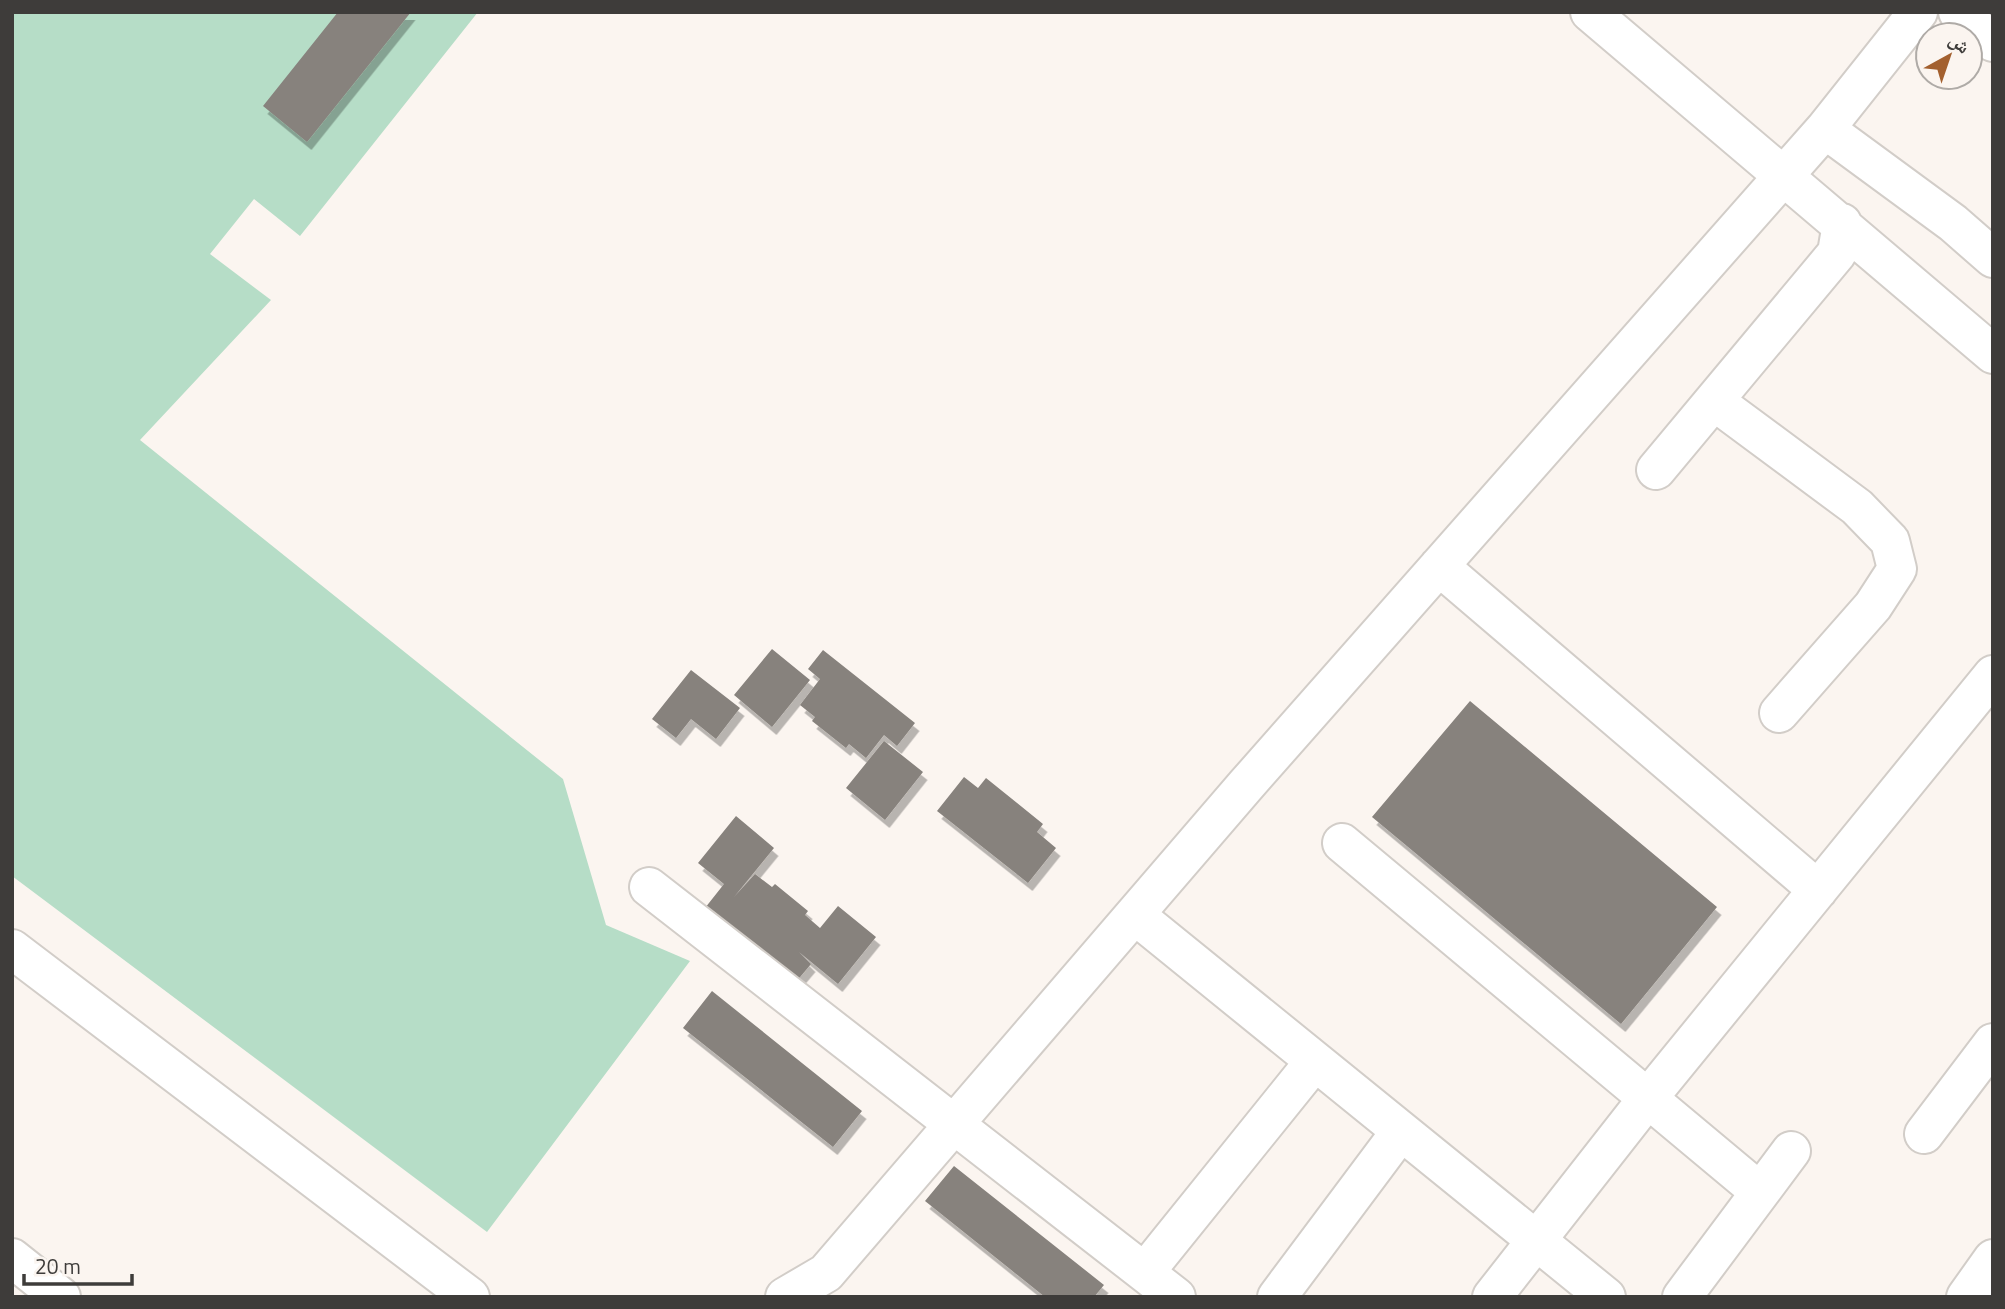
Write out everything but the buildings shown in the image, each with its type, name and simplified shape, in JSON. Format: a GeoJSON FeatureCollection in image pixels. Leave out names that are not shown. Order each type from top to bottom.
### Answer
{"type":"FeatureCollection","features":[{"type":"Feature","properties":{"kind":"street"},"geometry":{"type":"LineString","coordinates":[[1590,12],[1781,177],[1842,223],[1993,354]]}},
{"type":"Feature","properties":{"kind":"street"},"geometry":{"type":"LineString","coordinates":[[785,1297],[827,1273],[1439,566],[1825,129],[1918,12]]}},
{"type":"Feature","properties":{"kind":"street"},"geometry":{"type":"LineString","coordinates":[[1958,12],[1993,42]]}},
{"type":"Feature","properties":{"kind":"street"},"geometry":{"type":"LineString","coordinates":[[1825,129],[1953,223],[1993,258]]}},
{"type":"Feature","properties":{"kind":"street"},"geometry":{"type":"LineString","coordinates":[[1656,470],[1837,253],[1842,223]]}},
{"type":"Feature","properties":{"kind":"street"},"geometry":{"type":"LineString","coordinates":[[1714,401],[1857,507],[1890,541],[1898,569],[1874,606],[1779,713]]}},
{"type":"Feature","properties":{"kind":"street"},"geometry":{"type":"LineString","coordinates":[[1439,566],[1818,890]]}},
{"type":"Feature","properties":{"kind":"street"},"geometry":{"type":"LineString","coordinates":[[1492,1297],[1648,1098],[1993,675]]}},
{"type":"Feature","properties":{"kind":"street"},"geometry":{"type":"LineString","coordinates":[[1342,843],[1760,1192]]}},
{"type":"Feature","properties":{"kind":"street"},"geometry":{"type":"LineString","coordinates":[[649,887],[1176,1297]]}},
{"type":"Feature","properties":{"kind":"street"},"geometry":{"type":"LineString","coordinates":[[1135,915],[1606,1297]]}},
{"type":"Feature","properties":{"kind":"street"},"geometry":{"type":"LineString","coordinates":[[12,949],[470,1297]]}},
{"type":"Feature","properties":{"kind":"street"},"geometry":{"type":"LineString","coordinates":[[1924,1134],[1993,1043]]}},
{"type":"Feature","properties":{"kind":"street"},"geometry":{"type":"LineString","coordinates":[[1144,1272],[1315,1061]]}},
{"type":"Feature","properties":{"kind":"street"},"geometry":{"type":"LineString","coordinates":[[1277,1297],[1401,1131]]}},
{"type":"Feature","properties":{"kind":"street"},"geometry":{"type":"LineString","coordinates":[[1682,1297],[1791,1151]]}},
{"type":"Feature","properties":{"kind":"street"},"geometry":{"type":"LineString","coordinates":[[12,1258],[61,1297]]}},
{"type":"Feature","properties":{"kind":"street"},"geometry":{"type":"LineString","coordinates":[[1966,1297],[1993,1259]]}},
{"type":"Feature","properties":{"kind":"green space"},"geometry":{"type":"Polygon","coordinates":[[[12,12],[478,12],[300,236],[254,199],[210,254],[271,300],[140,440],[563,779],[606,925],[690,961],[487,1232],[12,876],[12,12]]]}}]}
